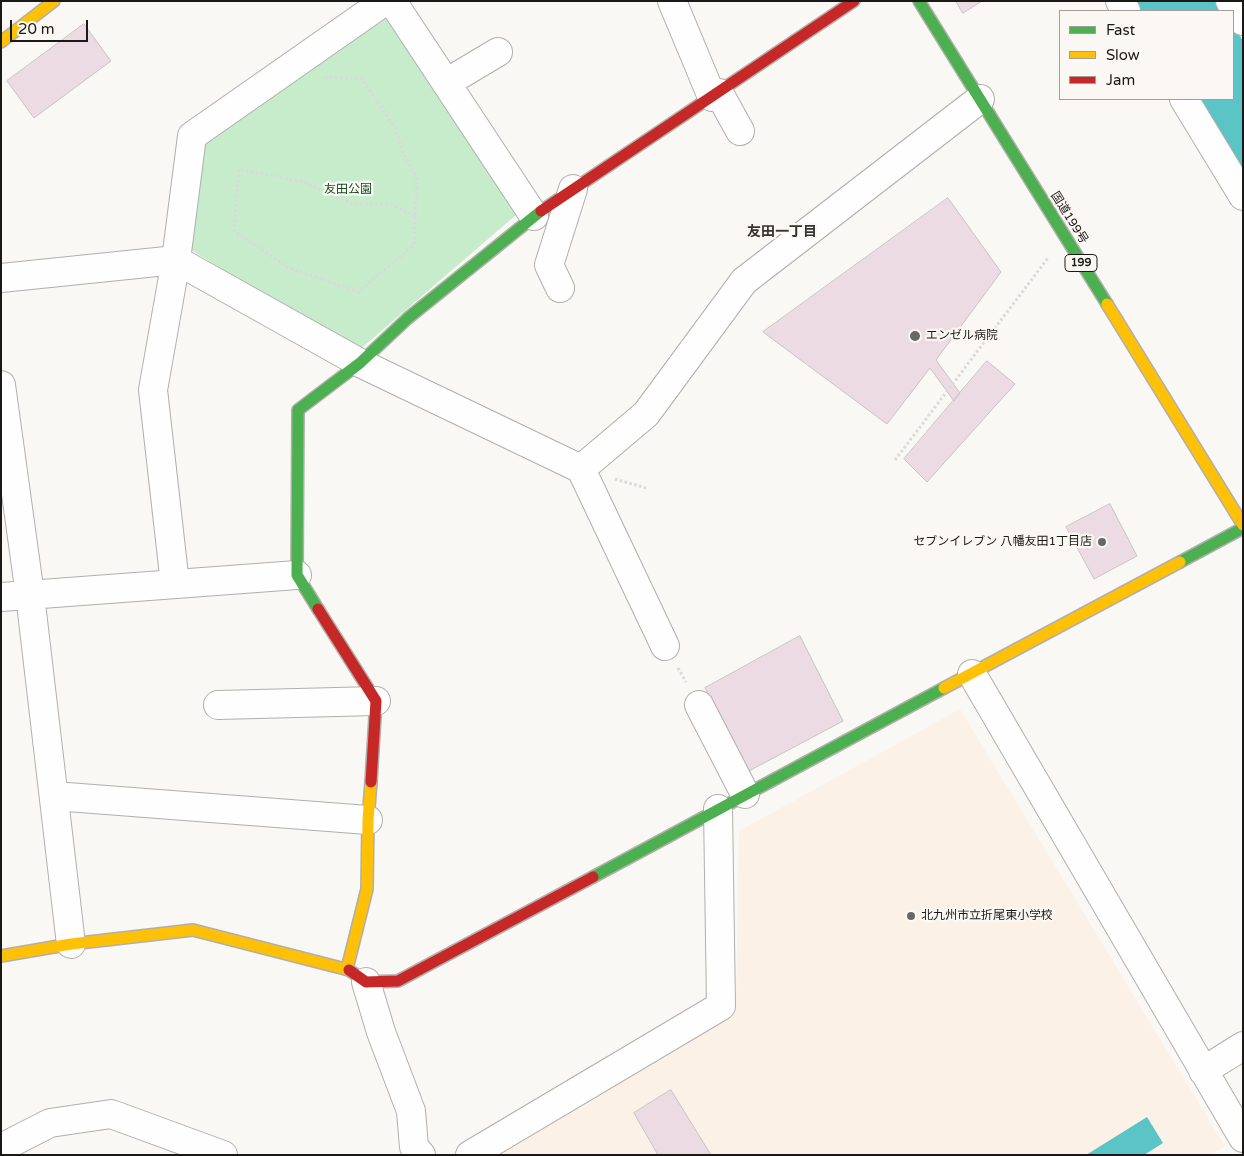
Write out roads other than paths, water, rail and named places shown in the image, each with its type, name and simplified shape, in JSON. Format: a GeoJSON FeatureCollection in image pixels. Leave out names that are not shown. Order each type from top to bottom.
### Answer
{"type":"FeatureCollection","features":[{"type":"Feature","properties":{"kind":"main road"},"geometry":{"type":"LineString","coordinates":[[1,42],[54,1]]}},
{"type":"Feature","properties":{"kind":"main road"},"geometry":{"type":"LineString","coordinates":[[357,975],[367,889],[368,820],[376,701],[297,575],[298,410],[360,363],[408,318],[534,216],[659,130],[715,95],[854,1]]}},
{"type":"Feature","properties":{"kind":"main road","name":"国道199号"},"geometry":{"type":"LineString","coordinates":[[919,1],[1243,526]]}},
{"type":"Feature","properties":{"kind":"main road"},"geometry":{"type":"LineString","coordinates":[[1,956],[71,944],[193,930],[357,975],[398,981],[972,674],[1243,526]]}},
{"type":"Feature","properties":{"kind":"street"},"geometry":{"type":"LineString","coordinates":[[175,584],[153,390],[176,260],[192,136],[385,1]]}},
{"type":"Feature","properties":{"kind":"street"},"geometry":{"type":"LineString","coordinates":[[392,1],[534,216]]}},
{"type":"Feature","properties":{"kind":"street"},"geometry":{"type":"LineString","coordinates":[[672,1],[715,95],[740,131]]}},
{"type":"Feature","properties":{"kind":"street"},"geometry":{"type":"LineString","coordinates":[[1230,1],[1243,21]]}},
{"type":"Feature","properties":{"kind":"street"},"geometry":{"type":"LineString","coordinates":[[446,83],[498,52]]}},
{"type":"Feature","properties":{"kind":"street"},"geometry":{"type":"LineString","coordinates":[[581,469],[646,414],[744,281],[980,99]]}},
{"type":"Feature","properties":{"kind":"street"},"geometry":{"type":"LineString","coordinates":[[1185,100],[1243,196]]}},
{"type":"Feature","properties":{"kind":"street"},"geometry":{"type":"LineString","coordinates":[[560,288],[548,265],[573,189]]}},
{"type":"Feature","properties":{"kind":"street"},"geometry":{"type":"LineString","coordinates":[[1,278],[176,260],[360,363],[581,469],[665,646]]}},
{"type":"Feature","properties":{"kind":"street"},"geometry":{"type":"LineString","coordinates":[[1,385],[30,595],[71,944]]}},
{"type":"Feature","properties":{"kind":"street"},"geometry":{"type":"LineString","coordinates":[[1,596],[297,575]]}},
{"type":"Feature","properties":{"kind":"street"},"geometry":{"type":"LineString","coordinates":[[972,674],[1243,1138]]}},
{"type":"Feature","properties":{"kind":"street"},"geometry":{"type":"LineString","coordinates":[[218,705],[376,701]]}},
{"type":"Feature","properties":{"kind":"street"},"geometry":{"type":"LineString","coordinates":[[699,705],[745,794]]}},
{"type":"Feature","properties":{"kind":"street"},"geometry":{"type":"LineString","coordinates":[[54,796],[368,820]]}},
{"type":"Feature","properties":{"kind":"street"},"geometry":{"type":"LineString","coordinates":[[470,1155],[721,1006],[718,809]]}},
{"type":"Feature","properties":{"kind":"street"},"geometry":{"type":"LineString","coordinates":[[357,975],[411,1111],[410,1152]]}},
{"type":"Feature","properties":{"kind":"street"},"geometry":{"type":"LineString","coordinates":[[1203,1071],[1243,1046]]}},
{"type":"Feature","properties":{"kind":"street"},"geometry":{"type":"LineString","coordinates":[[1,1148],[50,1123],[112,1114],[218,1154]]}},
{"type":"Feature","properties":{"kind":"water"},"geometry":{"type":"Polygon","coordinates":[[[1130,1],[1218,1],[1224,10],[1136,10],[1130,1]]]}},
{"type":"Feature","properties":{"kind":"water"},"geometry":{"type":"Polygon","coordinates":[[[1234,27],[1243,41],[1243,178],[1194,100],[1234,100],[1234,27]]]}},
{"type":"Feature","properties":{"kind":"water"},"geometry":{"type":"Polygon","coordinates":[[[1147,1117],[1163,1143],[1144,1155],[1086,1155],[1147,1117]]]}},
{"type":"Feature","properties":{"kind":"place","name":"エンゼル病院"},"geometry":{"type":"Point","coordinates":[915,336]}},
{"type":"Feature","properties":{"kind":"place","name":"セブンイレブン 八幡友田1丁目店"},"geometry":{"type":"Point","coordinates":[1102,542]}},
{"type":"Feature","properties":{"kind":"place","name":"北九州市立折尾東小学校"},"geometry":{"type":"Point","coordinates":[911,916]}},
{"type":"Feature","properties":{"kind":"district","name":"友田一丁目"},"geometry":{"type":"Point","coordinates":[782,232]}},
{"type":"Feature","properties":{"kind":"park label","name":"友田公園"},"geometry":{"type":"Point","coordinates":[348,190]}}]}
